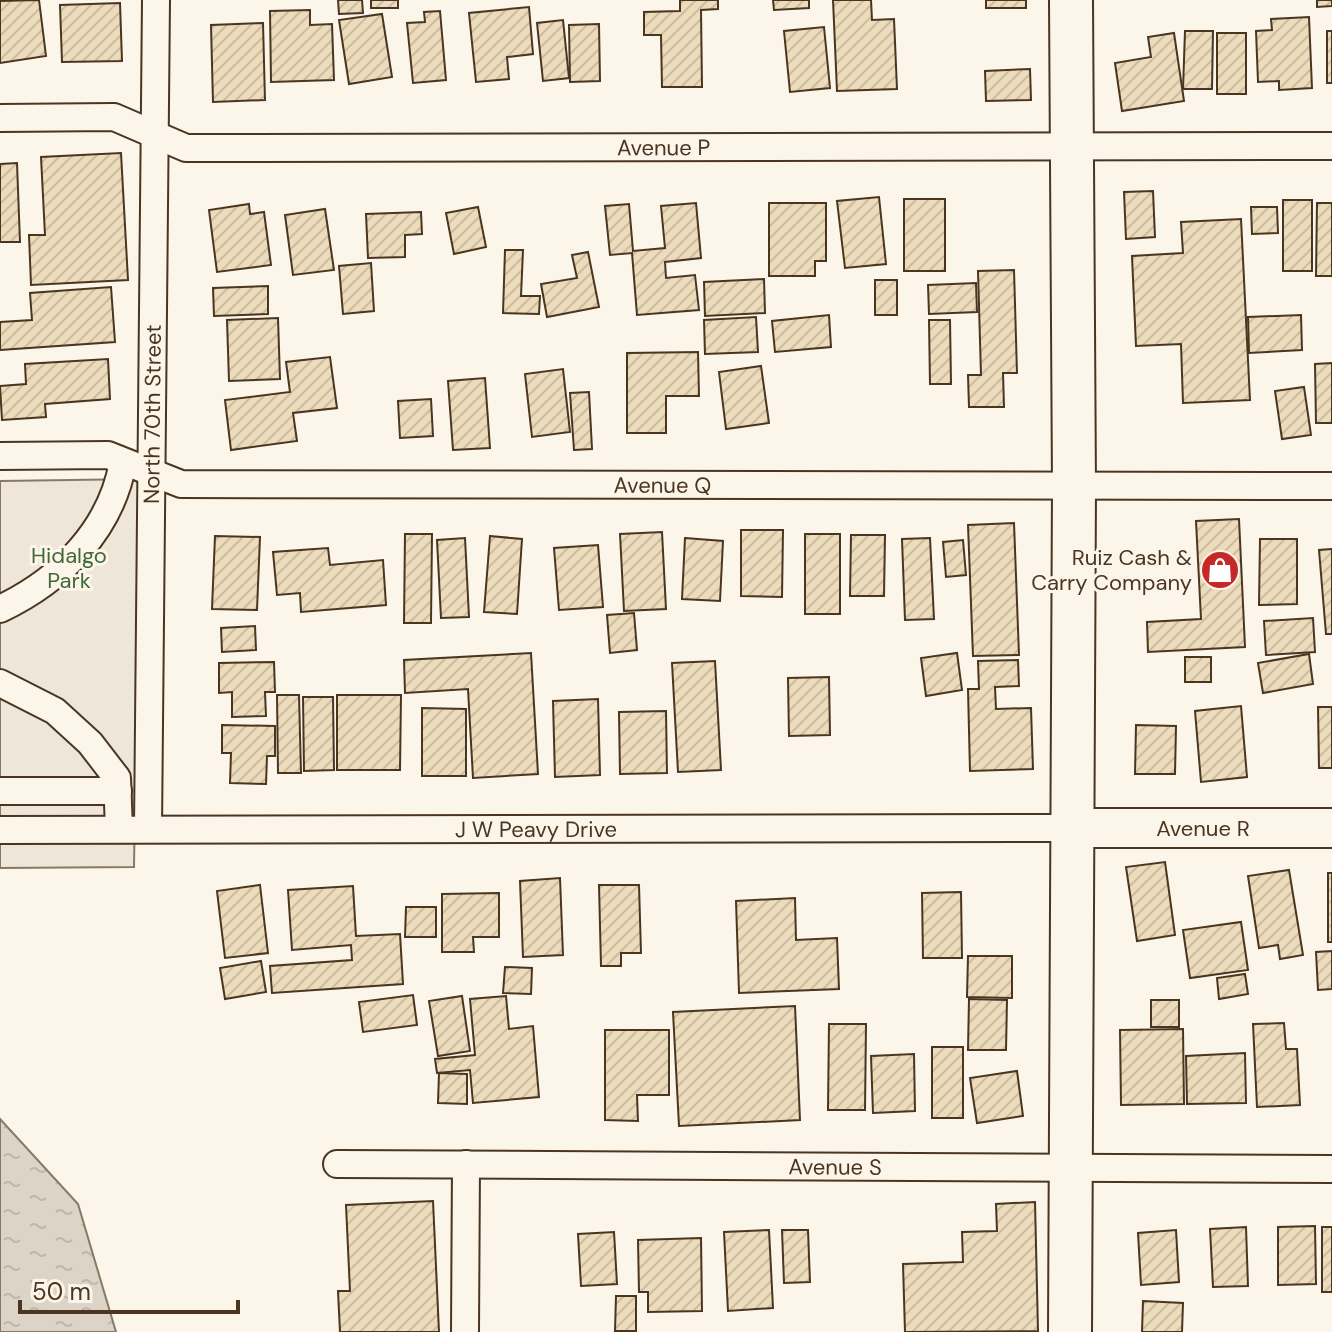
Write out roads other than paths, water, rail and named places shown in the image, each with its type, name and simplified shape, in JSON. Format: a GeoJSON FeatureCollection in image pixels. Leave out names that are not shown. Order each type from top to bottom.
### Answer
{"type":"FeatureCollection","features":[{"type":"Feature","properties":{"kind":"main road"},"geometry":{"type":"LineString","coordinates":[[1070,1332],[1074,487],[1071,0]]}},
{"type":"Feature","properties":{"kind":"street","name":"North 70th Street"},"geometry":{"type":"LineString","coordinates":[[148,828],[156,0]]}},
{"type":"Feature","properties":{"kind":"street","name":"Avenue P"},"geometry":{"type":"LineString","coordinates":[[0,118],[114,117],[186,148],[1332,146]]}},
{"type":"Feature","properties":{"kind":"street","name":"Avenue Q"},"geometry":{"type":"LineString","coordinates":[[0,456],[108,455],[181,484],[1332,486]]}},
{"type":"Feature","properties":{"kind":"street"},"geometry":{"type":"LineString","coordinates":[[0,609],[72,562],[118,488],[123,462]]}},
{"type":"Feature","properties":{"kind":"street"},"geometry":{"type":"LineString","coordinates":[[0,683],[55,711],[79,730],[117,778],[119,829]]}},
{"type":"Feature","properties":{"kind":"street"},"geometry":{"type":"LineString","coordinates":[[0,791],[118,791]]}},
{"type":"Feature","properties":{"kind":"street","name":"J W Peavy Drive"},"geometry":{"type":"LineString","coordinates":[[0,830],[1073,828]]}},
{"type":"Feature","properties":{"kind":"street","name":"Avenue R"},"geometry":{"type":"LineString","coordinates":[[1073,828],[1332,828]]}},
{"type":"Feature","properties":{"kind":"street","name":"Avenue S"},"geometry":{"type":"LineString","coordinates":[[337,1164],[1332,1169]]}},
{"type":"Feature","properties":{"kind":"street"},"geometry":{"type":"LineString","coordinates":[[465,1332],[466,1164]]}},
{"type":"Feature","properties":{"kind":"water"},"geometry":{"type":"Polygon","coordinates":[[[0,1119],[78,1204],[116,1332],[0,1332],[0,1119]]]}},
{"type":"Feature","properties":{"kind":"place","name":"Ruiz Cash & Carry Company"},"geometry":{"type":"Point","coordinates":[1220,570]}},
{"type":"Feature","properties":{"kind":"park label","name":"Hidalgo Park"},"geometry":{"type":"Point","coordinates":[69,568]}}]}
